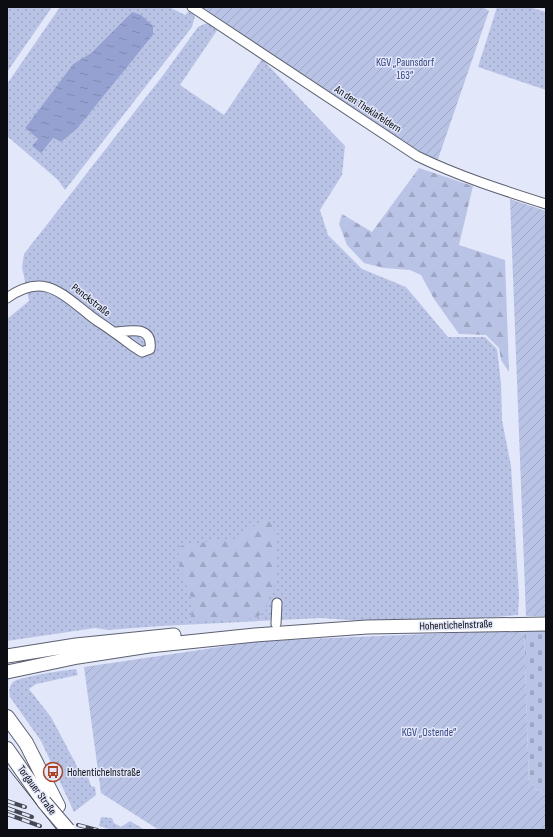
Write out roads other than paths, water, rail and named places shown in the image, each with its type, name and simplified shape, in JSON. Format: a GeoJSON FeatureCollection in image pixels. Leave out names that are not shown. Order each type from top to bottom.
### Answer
{"type":"FeatureCollection","features":[{"type":"Feature","properties":{"kind":"main road","name":"Hohentichelnstraße"},"geometry":{"type":"LineString","coordinates":[[7,656],[76,645],[276,624],[315,622],[341,623],[367,627]]}},
{"type":"Feature","properties":{"kind":"main road","name":"Hohentichelnstraße"},"geometry":{"type":"LineString","coordinates":[[7,672],[78,657],[149,646],[255,635],[367,627],[546,624]]}},
{"type":"Feature","properties":{"kind":"main road","name":"Torgauer Straße"},"geometry":{"type":"LineString","coordinates":[[7,717],[26,743],[58,806],[74,830]]}},
{"type":"Feature","properties":{"kind":"main road","name":"Torgauer Straße"},"geometry":{"type":"LineString","coordinates":[[7,749],[44,802],[68,830]]}},
{"type":"Feature","properties":{"kind":"street","name":"An den Theklafeldern"},"geometry":{"type":"LineString","coordinates":[[192,7],[417,156],[440,167],[507,192],[546,204]]}},
{"type":"Feature","properties":{"kind":"street","name":"Penckstraße"},"geometry":{"type":"LineString","coordinates":[[7,298],[26,287],[47,287],[56,289],[114,332]]}},
{"type":"Feature","properties":{"kind":"street"},"geometry":{"type":"LineString","coordinates":[[276,624],[277,602]]}},
{"type":"Feature","properties":{"kind":"water"},"geometry":{"type":"Polygon","coordinates":[[[132,12],[141,15],[153,26],[153,35],[77,129],[61,142],[53,138],[41,153],[32,146],[38,139],[25,128],[73,64],[91,53],[132,12]]]}},
{"type":"Feature","properties":{"kind":"tram line"},"geometry":{"type":"LineString","coordinates":[[7,767],[57,830]]}},
{"type":"Feature","properties":{"kind":"railway"},"geometry":{"type":"LineString","coordinates":[[7,801],[25,807]]}},
{"type":"Feature","properties":{"kind":"railway"},"geometry":{"type":"LineString","coordinates":[[7,808],[32,817]]}},
{"type":"Feature","properties":{"kind":"railway"},"geometry":{"type":"LineString","coordinates":[[7,814],[40,826]]}},
{"type":"Feature","properties":{"kind":"railway"},"geometry":{"type":"LineString","coordinates":[[78,825],[97,830]]}},
{"type":"Feature","properties":{"kind":"place","name":"Hohentichelnstraße"},"geometry":{"type":"Point","coordinates":[53,772]}},
{"type":"Feature","properties":{"kind":"park label","name":"KGV „Paunsdorf 163“"},"geometry":{"type":"Point","coordinates":[405,68]}},
{"type":"Feature","properties":{"kind":"park label","name":"KGV „Ostende“"},"geometry":{"type":"Point","coordinates":[429,732]}}]}
